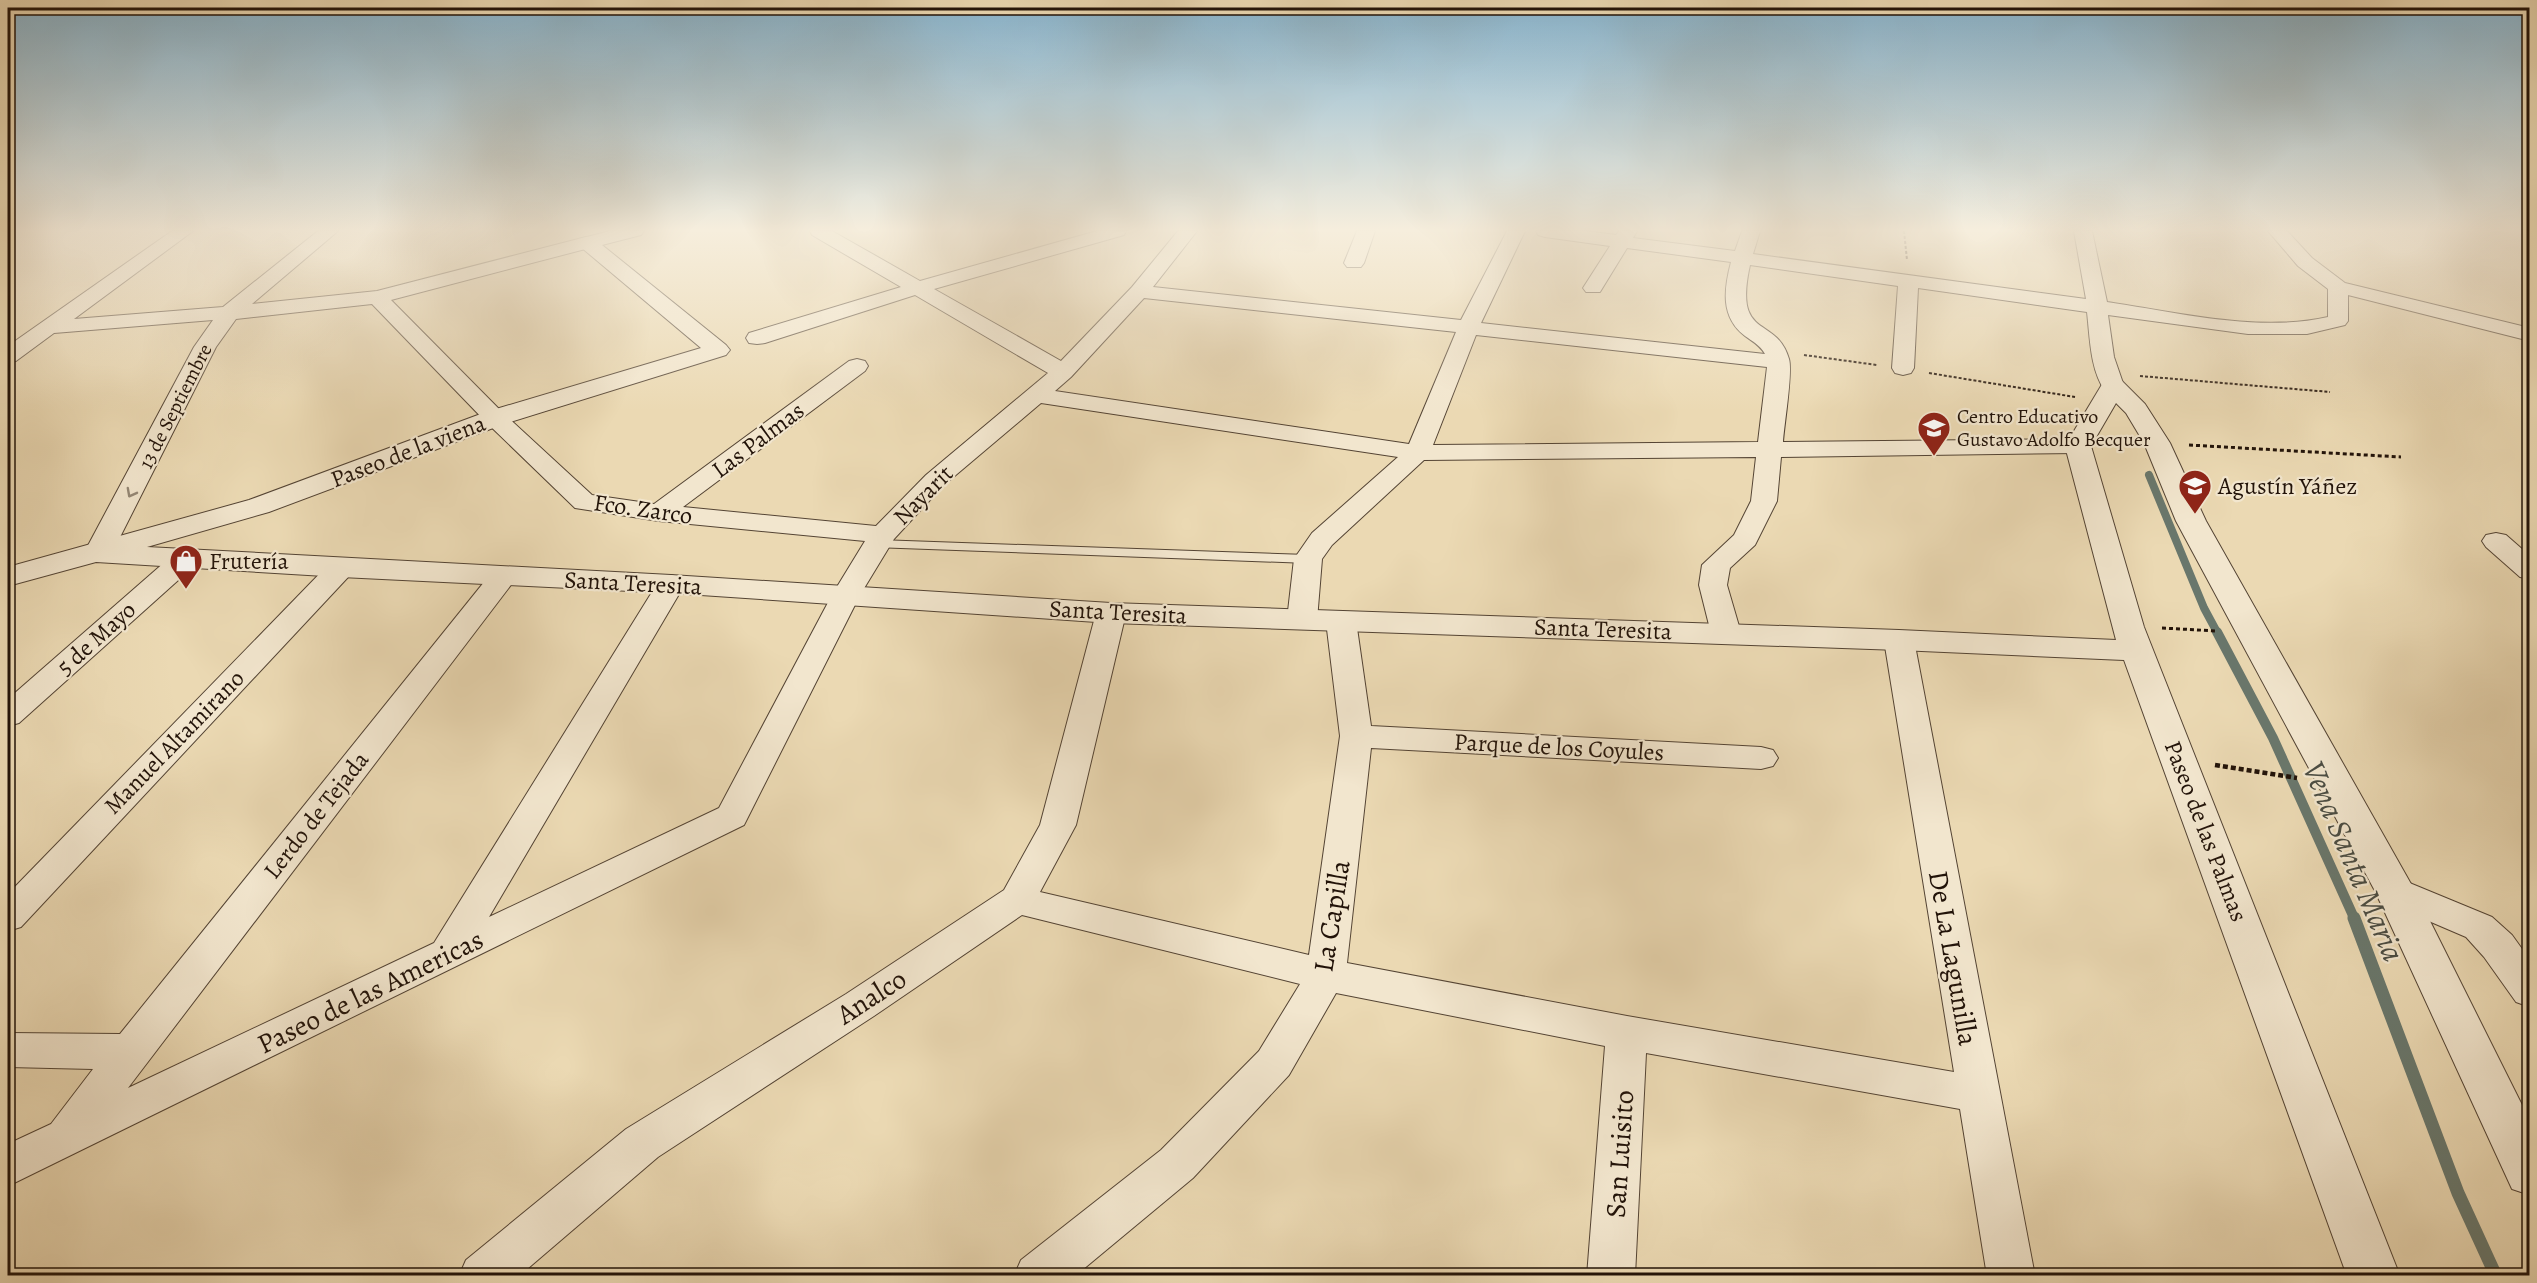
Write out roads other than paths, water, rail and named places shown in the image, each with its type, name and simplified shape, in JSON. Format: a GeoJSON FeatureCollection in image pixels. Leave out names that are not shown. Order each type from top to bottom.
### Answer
{"type":"FeatureCollection","features":[{"type":"Feature","properties":{"kind":"street"},"geometry":{"type":"LineString","coordinates":[[8,356],[100,291]]}},
{"type":"Feature","properties":{"kind":"street","name":"13 de Septiembre"},"geometry":{"type":"LineString","coordinates":[[99,553],[204,347],[229,313],[256,291]]}},
{"type":"Feature","properties":{"kind":"street"},"geometry":{"type":"LineString","coordinates":[[49,327],[229,313],[377,297],[398,291]]}},
{"type":"Feature","properties":{"kind":"street","name":"Paseo de la viena"},"geometry":{"type":"LineString","coordinates":[[8,577],[259,506],[495,418],[718,350],[645,291]]}},
{"type":"Feature","properties":{"kind":"street"},"geometry":{"type":"LineString","coordinates":[[757,338],[908,291]]}},
{"type":"Feature","properties":{"kind":"street"},"geometry":{"type":"LineString","coordinates":[[922,291],[1063,372]]}},
{"type":"Feature","properties":{"kind":"street"},"geometry":{"type":"LineString","coordinates":[[1139,291],[1468,328],[1778,356]]}},
{"type":"Feature","properties":{"kind":"street","name":"Nayarit"},"geometry":{"type":"LineString","coordinates":[[732,816],[846,595],[880,540],[935,480],[1063,372],[1139,291]]}},
{"type":"Feature","properties":{"kind":"street"},"geometry":{"type":"LineString","coordinates":[[1302,620],[1308,559],[1322,539],[1418,453],[1468,328],[1486,291]]}},
{"type":"Feature","properties":{"kind":"street"},"geometry":{"type":"LineString","coordinates":[[1726,633],[1713,585],[1716,565],[1745,538],[1764,501],[1778,356],[1769,342],[1743,321],[1735,301],[1736,291]]}},
{"type":"Feature","properties":{"kind":"street"},"geometry":{"type":"LineString","coordinates":[[1903,368],[1907,291]]}},
{"type":"Feature","properties":{"kind":"street"},"geometry":{"type":"LineString","coordinates":[[1987,291],[2248,328],[2307,328],[2338,321],[2338,291]]}},
{"type":"Feature","properties":{"kind":"street"},"geometry":{"type":"LineString","coordinates":[[1037,395],[1418,453],[2078,446],[2108,386],[2094,291]]}},
{"type":"Feature","properties":{"kind":"street"},"geometry":{"type":"LineString","coordinates":[[2354,291],[2529,335]]}},
{"type":"Feature","properties":{"kind":"street","name":"Fco. Zarco"},"geometry":{"type":"LineString","coordinates":[[377,297],[495,418],[584,502],[880,540]]}},
{"type":"Feature","properties":{"kind":"street","name":"Las Palmas"},"geometry":{"type":"LineString","coordinates":[[659,513],[857,366]]}},
{"type":"Feature","properties":{"kind":"street"},"geometry":{"type":"LineString","coordinates":[[2108,386],[2136,409],[2157,443],[2191,521],[2395,891],[2529,1173]]}},
{"type":"Feature","properties":{"kind":"street","name":"Paseo de las Palmas"},"geometry":{"type":"LineString","coordinates":[[2078,446],[2128,627],[2374,1275]]}},
{"type":"Feature","properties":{"kind":"street"},"geometry":{"type":"LineString","coordinates":[[2529,542],[2496,541],[2529,572]]}},
{"type":"Feature","properties":{"kind":"street","name":"Santa Teresita"},"geometry":{"type":"LineString","coordinates":[[99,553],[184,560],[671,584],[1111,612],[1726,633],[2138,651]]}},
{"type":"Feature","properties":{"kind":"street","name":"5 de Mayo"},"geometry":{"type":"LineString","coordinates":[[8,716],[184,560]]}},
{"type":"Feature","properties":{"kind":"street","name":"Manuel Altamirano"},"geometry":{"type":"LineString","coordinates":[[8,917],[341,568]]}},
{"type":"Feature","properties":{"kind":"street","name":"Lerdo de Tejada"},"geometry":{"type":"LineString","coordinates":[[65,1138],[503,577]]}},
{"type":"Feature","properties":{"kind":"street"},"geometry":{"type":"LineString","coordinates":[[448,952],[671,584]]}},
{"type":"Feature","properties":{"kind":"street","name":"Analco"},"geometry":{"type":"LineString","coordinates":[[483,1275],[642,1143],[860,1005],[1017,900],[1058,825],[1111,612]]}},
{"type":"Feature","properties":{"kind":"street","name":"La Capilla"},"geometry":{"type":"LineString","coordinates":[[1038,1275],[1177,1164],[1274,1063],[1326,975],[1356,736],[1341,621]]}},
{"type":"Feature","properties":{"kind":"street","name":"De La Lagunilla"},"geometry":{"type":"LineString","coordinates":[[1899,640],[1977,1094],[2011,1275]]}},
{"type":"Feature","properties":{"kind":"street","name":"Parque de los Coyules"},"geometry":{"type":"LineString","coordinates":[[1356,736],[1761,758]]}},
{"type":"Feature","properties":{"kind":"street","name":"Paseo de las Americas"},"geometry":{"type":"LineString","coordinates":[[8,1166],[732,816]]}},
{"type":"Feature","properties":{"kind":"street"},"geometry":{"type":"LineString","coordinates":[[2395,891],[2479,927],[2498,946],[2529,991]]}},
{"type":"Feature","properties":{"kind":"street"},"geometry":{"type":"LineString","coordinates":[[1017,900],[1326,975],[1627,1033],[1977,1094]]}},
{"type":"Feature","properties":{"kind":"street","name":"San Luisito"},"geometry":{"type":"LineString","coordinates":[[1611,1275],[1627,1033]]}},
{"type":"Feature","properties":{"kind":"street"},"geometry":{"type":"LineString","coordinates":[[8,1050],[130,1052]]}},
{"type":"Feature","properties":{"kind":"lane"},"geometry":{"type":"LineString","coordinates":[[880,540],[1308,559]]}},
{"type":"Feature","properties":{"kind":"waterway","name":"Vena Santa Maria"},"geometry":{"type":"LineString","coordinates":[[2149,475],[2204,608],[2218,634]]}},
{"type":"Feature","properties":{"kind":"waterway","name":"Vena Santa Maria"},"geometry":{"type":"LineString","coordinates":[[2217,632],[2273,738],[2355,920]]}},
{"type":"Feature","properties":{"kind":"waterway","name":"Vena Santa Maria"},"geometry":{"type":"LineString","coordinates":[[2354,918],[2458,1193],[2496,1276]]}},
{"type":"Feature","properties":{"kind":"place","name":"Centro Educativo Gustavo Adolfo Becquer"},"geometry":{"type":"Point","coordinates":[1934,457]}},
{"type":"Feature","properties":{"kind":"place","name":"Agustín Yáñez"},"geometry":{"type":"Point","coordinates":[2195,515]}},
{"type":"Feature","properties":{"kind":"place","name":"Frutería"},"geometry":{"type":"Point","coordinates":[186,590]}}]}
